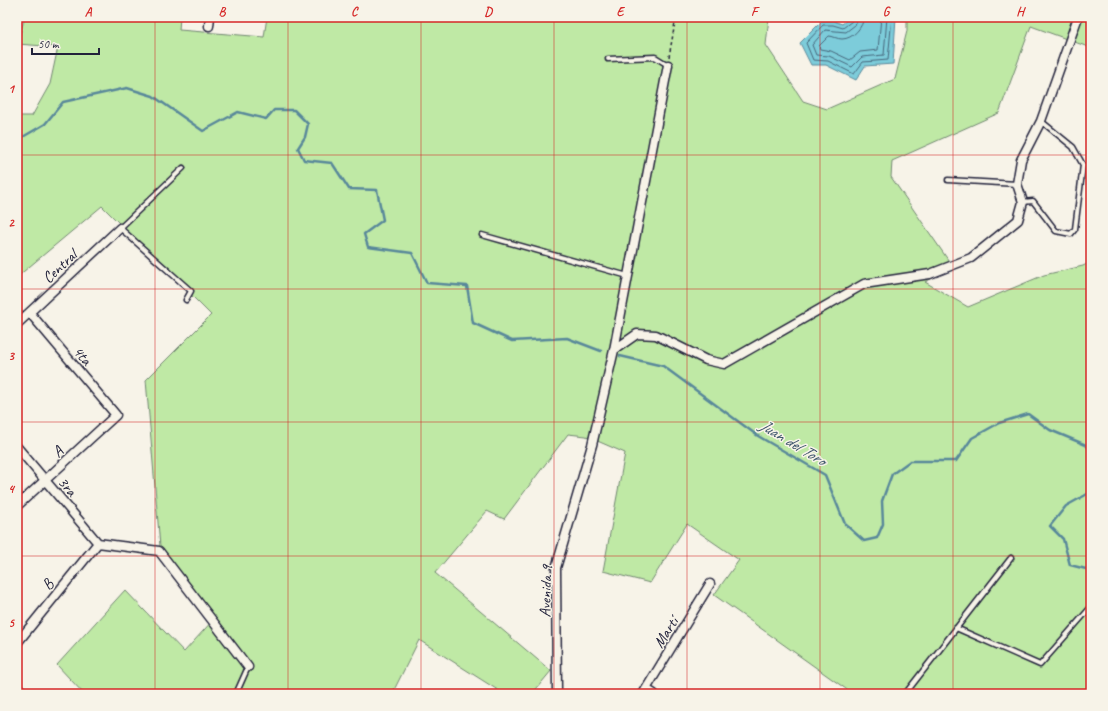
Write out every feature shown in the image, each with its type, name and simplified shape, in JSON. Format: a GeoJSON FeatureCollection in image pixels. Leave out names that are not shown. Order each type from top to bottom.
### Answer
{"type":"FeatureCollection","features":[{"type":"Feature","properties":{"kind":"street"},"geometry":{"type":"LineString","coordinates":[[210,17],[210,26]]}},
{"type":"Feature","properties":{"kind":"street"},"geometry":{"type":"LineString","coordinates":[[614,350],[637,334],[656,335],[706,360],[724,364],[864,284],[930,274],[971,258],[1018,220],[1023,202],[1017,184],[1021,160],[1041,121],[1078,17]]}},
{"type":"Feature","properties":{"kind":"street","name":"Avenida 9"},"geometry":{"type":"LineString","coordinates":[[557,694],[556,568],[592,445],[614,350],[668,65]]}},
{"type":"Feature","properties":{"kind":"street","name":"Central"},"geometry":{"type":"LineString","coordinates":[[17,324],[120,228]]}},
{"type":"Feature","properties":{"kind":"street","name":"4ta"},"geometry":{"type":"LineString","coordinates":[[30,313],[116,415]]}},
{"type":"Feature","properties":{"kind":"street","name":"A"},"geometry":{"type":"LineString","coordinates":[[17,506],[116,415]]}},
{"type":"Feature","properties":{"kind":"street","name":"3ra"},"geometry":{"type":"LineString","coordinates":[[17,447],[98,543]]}},
{"type":"Feature","properties":{"kind":"street"},"geometry":{"type":"LineString","coordinates":[[98,543],[159,551],[248,667]]}},
{"type":"Feature","properties":{"kind":"street","name":"B"},"geometry":{"type":"LineString","coordinates":[[17,643],[98,543]]}},
{"type":"Feature","properties":{"kind":"street","name":"Martí"},"geometry":{"type":"LineString","coordinates":[[645,691],[710,584]]}},
{"type":"Feature","properties":{"kind":"street"},"geometry":{"type":"LineString","coordinates":[[17,686],[24,694]]}},
{"type":"Feature","properties":{"kind":"street"},"geometry":{"type":"LineString","coordinates":[[645,691],[654,694]]}},
{"type":"Feature","properties":{"kind":"lane"},"geometry":{"type":"LineString","coordinates":[[608,59],[655,58],[668,65]]}},
{"type":"Feature","properties":{"kind":"lane"},"geometry":{"type":"LineString","coordinates":[[1023,202],[1033,201],[1056,231],[1070,234],[1075,229],[1083,165],[1073,147],[1061,139],[1041,121]]}},
{"type":"Feature","properties":{"kind":"lane"},"geometry":{"type":"LineString","coordinates":[[183,168],[120,228],[191,291],[186,300]]}},
{"type":"Feature","properties":{"kind":"lane"},"geometry":{"type":"LineString","coordinates":[[948,180],[1017,184]]}},
{"type":"Feature","properties":{"kind":"lane"},"geometry":{"type":"LineString","coordinates":[[482,235],[628,276]]}},
{"type":"Feature","properties":{"kind":"lane"},"geometry":{"type":"LineString","coordinates":[[905,694],[1010,558]]}},
{"type":"Feature","properties":{"kind":"lane"},"geometry":{"type":"LineString","coordinates":[[956,628],[1040,664],[1091,607]]}},
{"type":"Feature","properties":{"kind":"lane"},"geometry":{"type":"LineString","coordinates":[[236,694],[248,667]]}},
{"type":"Feature","properties":{"kind":"path"},"geometry":{"type":"LineString","coordinates":[[668,65],[676,17]]}},
{"type":"Feature","properties":{"kind":"green space"},"geometry":{"type":"Polygon","coordinates":[[[25,17],[180,17],[179,30],[264,37],[267,17],[769,17],[766,45],[803,101],[827,109],[895,79],[907,31],[907,17],[1091,17],[1091,48],[1031,26],[999,113],[892,161],[891,177],[953,267],[925,282],[968,307],[1044,275],[1083,266],[1091,262],[1091,694],[853,694],[714,595],[739,560],[687,524],[650,583],[603,571],[625,453],[586,436],[568,434],[504,519],[487,511],[435,573],[551,671],[532,694],[504,694],[419,640],[392,694],[84,694],[57,665],[125,590],[184,652],[214,619],[160,546],[146,380],[211,315],[102,206],[17,277],[17,116],[32,116],[50,84],[58,47],[17,44],[25,17]]]}},
{"type":"Feature","properties":{"kind":"water"},"geometry":{"type":"Polygon","coordinates":[[[851,17],[896,17],[893,64],[865,66],[856,80],[826,65],[811,65],[800,43],[822,21],[834,21],[842,24],[851,17]]]}},
{"type":"Feature","properties":{"kind":"waterway","name":"Juan del Toro"},"geometry":{"type":"LineString","coordinates":[[17,138],[21,138],[45,124],[63,102],[127,88],[153,96],[203,131],[238,112],[266,119],[274,110],[294,110],[308,124],[305,137],[298,148],[304,160],[332,163],[349,189],[377,190],[383,220],[364,234],[368,247],[412,253],[427,283],[467,286],[473,323],[512,341],[567,338],[601,351]]}},
{"type":"Feature","properties":{"kind":"waterway","name":"Juan del Toro"},"geometry":{"type":"LineString","coordinates":[[620,356],[663,366],[758,436],[825,475],[845,524],[864,541],[877,538],[883,524],[882,501],[892,474],[910,461],[956,461],[972,438],[999,423],[1028,414],[1050,430],[1086,445],[1091,451]]}},
{"type":"Feature","properties":{"kind":"waterway","name":"Juan del Toro"},"geometry":{"type":"LineString","coordinates":[[1091,492],[1066,506],[1050,526],[1063,539],[1070,565],[1086,569],[1091,565]]}}]}
